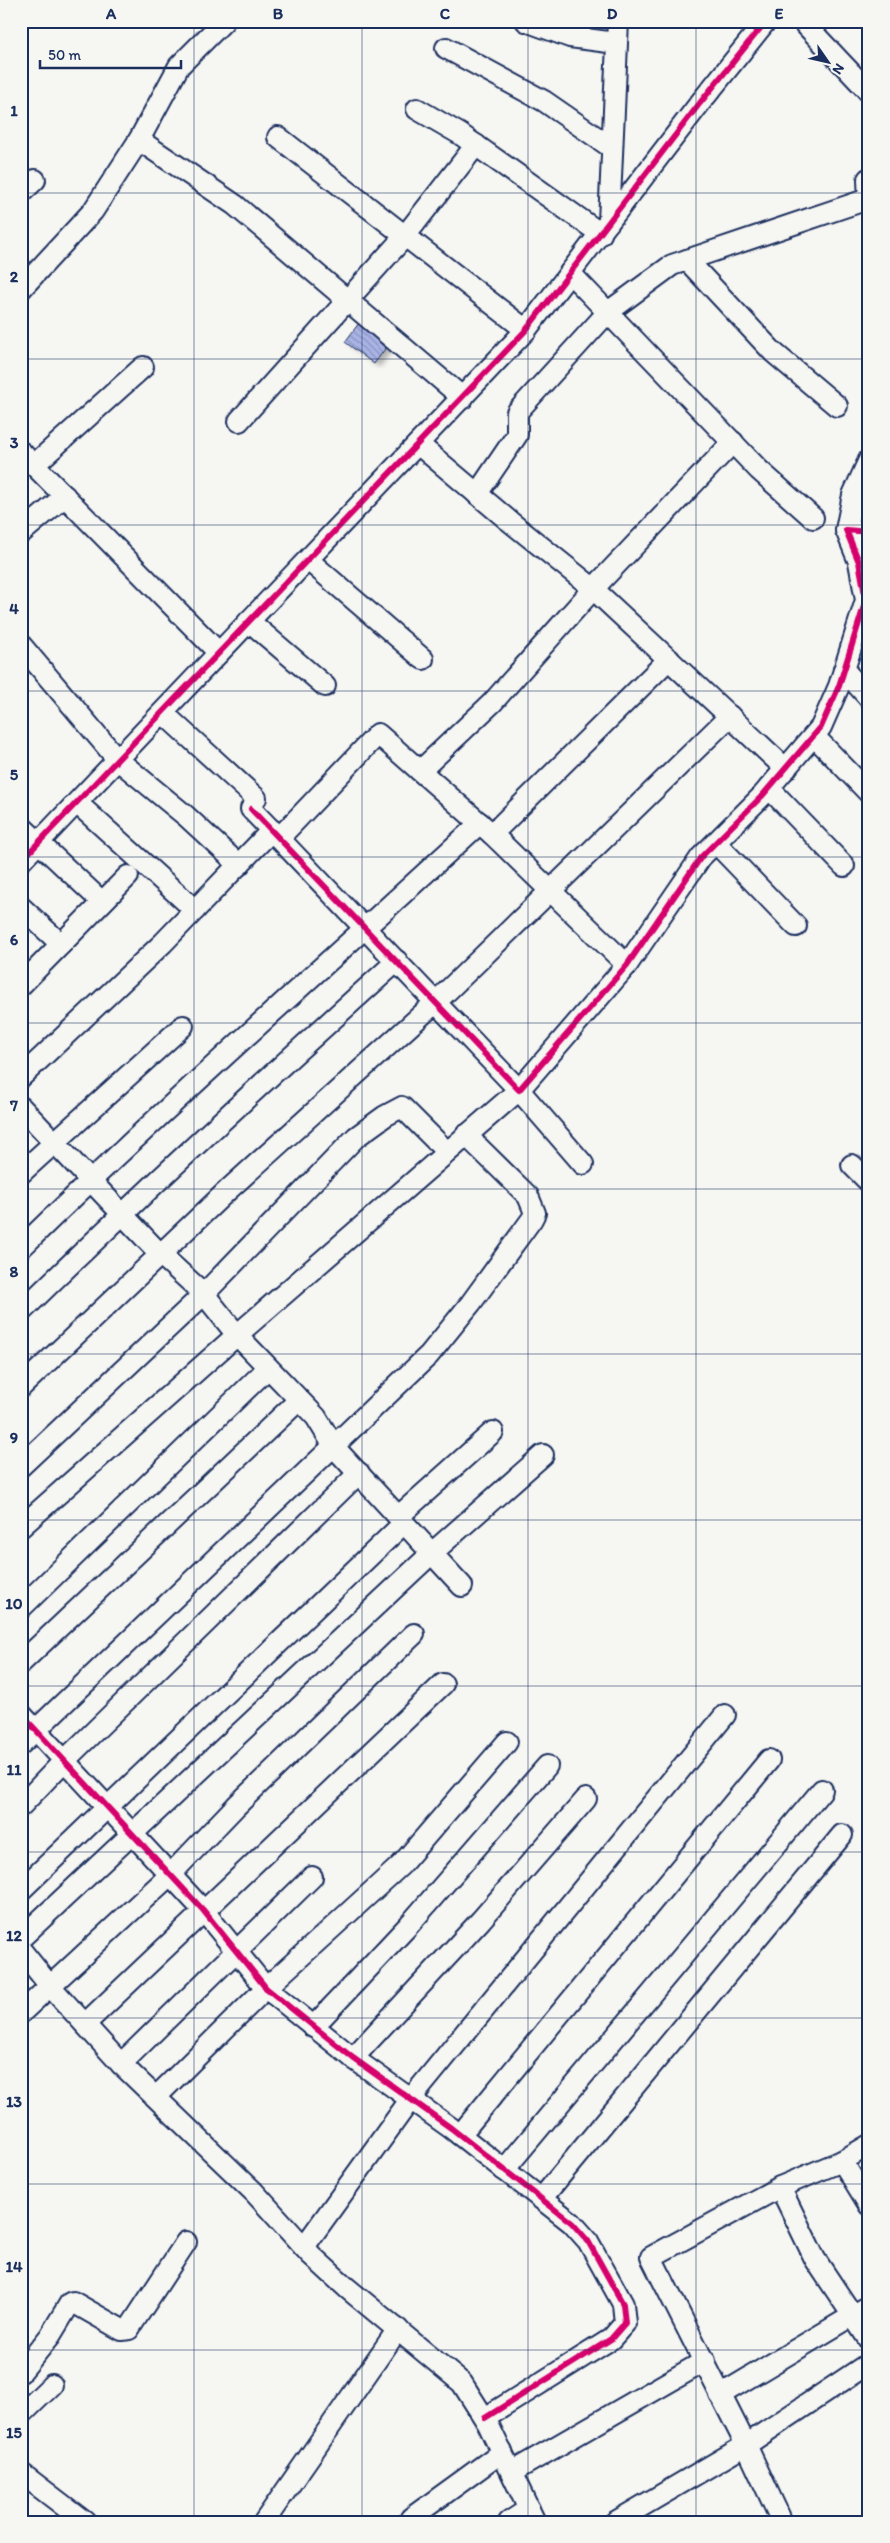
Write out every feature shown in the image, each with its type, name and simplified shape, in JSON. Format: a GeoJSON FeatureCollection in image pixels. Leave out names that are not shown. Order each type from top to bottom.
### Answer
{"type":"FeatureCollection","features":[{"type":"Feature","properties":{"kind":"street"},"geometry":{"type":"LineString","coordinates":[[21,289],[93,211],[139,140],[179,66],[224,21]]}},
{"type":"Feature","properties":{"kind":"street"},"geometry":{"type":"LineString","coordinates":[[526,21],[570,37],[616,43]]}},
{"type":"Feature","properties":{"kind":"street"},"geometry":{"type":"LineString","coordinates":[[605,228],[612,148],[618,21]]}},
{"type":"Feature","properties":{"kind":"street"},"geometry":{"type":"LineString","coordinates":[[21,861],[526,330],[700,103],[766,21]]}},
{"type":"Feature","properties":{"kind":"street"},"geometry":{"type":"LineString","coordinates":[[802,21],[869,92]]}},
{"type":"Feature","properties":{"kind":"street"},"geometry":{"type":"LineString","coordinates":[[446,48],[544,101],[612,148]]}},
{"type":"Feature","properties":{"kind":"street"},"geometry":{"type":"LineString","coordinates":[[417,109],[605,228]]}},
{"type":"Feature","properties":{"kind":"street"},"geometry":{"type":"LineString","coordinates":[[278,137],[526,330]]}},
{"type":"Feature","properties":{"kind":"street"},"geometry":{"type":"LineString","coordinates":[[139,140],[235,205],[463,398]]}},
{"type":"Feature","properties":{"kind":"street"},"geometry":{"type":"LineString","coordinates":[[239,421],[405,236],[476,145]]}},
{"type":"Feature","properties":{"kind":"street"},"geometry":{"type":"LineString","coordinates":[[477,494],[517,435],[517,412],[608,312],[672,265],[868,194]]}},
{"type":"Feature","properties":{"kind":"street"},"geometry":{"type":"LineString","coordinates":[[687,260],[773,352],[836,406]]}},
{"type":"Feature","properties":{"kind":"street"},"geometry":{"type":"LineString","coordinates":[[570,273],[759,470],[813,518]]}},
{"type":"Feature","properties":{"kind":"street"},"geometry":{"type":"LineString","coordinates":[[143,367],[25,457],[219,653]]}},
{"type":"Feature","properties":{"kind":"street"},"geometry":{"type":"LineString","coordinates":[[420,771],[492,703],[593,589],[732,442]]}},
{"type":"Feature","properties":{"kind":"street"},"geometry":{"type":"LineString","coordinates":[[418,444],[593,589],[786,769]]}},
{"type":"Feature","properties":{"kind":"street"},"geometry":{"type":"LineString","coordinates":[[21,1527],[236,1335],[519,1090],[627,966],[701,857],[769,788],[814,736],[832,706],[864,618],[866,600],[864,586],[859,562],[846,530],[853,496],[869,460]]}},
{"type":"Feature","properties":{"kind":"street"},"geometry":{"type":"LineString","coordinates":[[21,533],[65,496]]}},
{"type":"Feature","properties":{"kind":"street"},"geometry":{"type":"LineString","coordinates":[[846,530],[869,532]]}},
{"type":"Feature","properties":{"kind":"street"},"geometry":{"type":"LineString","coordinates":[[308,560],[423,659]]}},
{"type":"Feature","properties":{"kind":"street"},"geometry":{"type":"LineString","coordinates":[[249,621],[325,686]]}},
{"type":"Feature","properties":{"kind":"street"},"geometry":{"type":"LineString","coordinates":[[21,645],[118,760],[186,816],[238,865]]}},
{"type":"Feature","properties":{"kind":"street"},"geometry":{"type":"LineString","coordinates":[[21,1248],[90,1180],[366,928],[486,829],[669,659]]}},
{"type":"Feature","properties":{"kind":"street"},"geometry":{"type":"LineString","coordinates":[[844,670],[869,698]]}},
{"type":"Feature","properties":{"kind":"street"},"geometry":{"type":"LineString","coordinates":[[163,713],[254,804],[275,834],[519,1090],[583,1164]]}},
{"type":"Feature","properties":{"kind":"street"},"geometry":{"type":"LineString","coordinates":[[21,1387],[228,1190],[436,1002],[730,716]]}},
{"type":"Feature","properties":{"kind":"street"},"geometry":{"type":"LineString","coordinates":[[21,1077],[195,910],[238,865],[275,834],[378,734],[486,829],[551,890],[627,966]]}},
{"type":"Feature","properties":{"kind":"street"},"geometry":{"type":"LineString","coordinates":[[814,736],[869,793]]}},
{"type":"Feature","properties":{"kind":"street"},"geometry":{"type":"LineString","coordinates":[[769,788],[844,866]]}},
{"type":"Feature","properties":{"kind":"street"},"geometry":{"type":"LineString","coordinates":[[77,803],[195,910]]}},
{"type":"Feature","properties":{"kind":"street"},"geometry":{"type":"LineString","coordinates":[[21,826],[102,902]]}},
{"type":"Feature","properties":{"kind":"street"},"geometry":{"type":"LineString","coordinates":[[716,843],[796,926]]}},
{"type":"Feature","properties":{"kind":"street"},"geometry":{"type":"LineString","coordinates":[[21,985],[128,876]]}},
{"type":"Feature","properties":{"kind":"street"},"geometry":{"type":"LineString","coordinates":[[21,907],[61,944]]}},
{"type":"Feature","properties":{"kind":"street"},"geometry":{"type":"LineString","coordinates":[[21,1312],[121,1214],[253,1090],[397,961]]}},
{"type":"Feature","properties":{"kind":"street"},"geometry":{"type":"LineString","coordinates":[[21,1173],[183,1026]]}},
{"type":"Feature","properties":{"kind":"street"},"geometry":{"type":"LineString","coordinates":[[21,1107],[161,1255],[204,1294],[236,1335],[316,1417],[335,1448],[462,1586]]}},
{"type":"Feature","properties":{"kind":"street"},"geometry":{"type":"LineString","coordinates":[[21,1466],[204,1294],[356,1137],[384,1116],[402,1107],[447,1152]]}},
{"type":"Feature","properties":{"kind":"street"},"geometry":{"type":"LineString","coordinates":[[21,1744],[335,1448],[434,1349],[532,1220],[535,1213],[528,1196],[466,1135]]}},
{"type":"Feature","properties":{"kind":"street"},"geometry":{"type":"LineString","coordinates":[[852,1165],[869,1182]]}},
{"type":"Feature","properties":{"kind":"street"},"geometry":{"type":"LineString","coordinates":[[21,1608],[268,1368]]}},
{"type":"Feature","properties":{"kind":"street"},"geometry":{"type":"LineString","coordinates":[[21,1663],[299,1400]]}},
{"type":"Feature","properties":{"kind":"street"},"geometry":{"type":"LineString","coordinates":[[21,1890],[108,1808],[401,1519],[493,1432]]}},
{"type":"Feature","properties":{"kind":"street"},"geometry":{"type":"LineString","coordinates":[[21,1938],[432,1553],[543,1455]]}},
{"type":"Feature","properties":{"kind":"street"},"geometry":{"type":"LineString","coordinates":[[21,1806],[64,1761],[359,1474]]}},
{"type":"Feature","properties":{"kind":"street"},"geometry":{"type":"LineString","coordinates":[[21,2013],[170,1875],[236,1806],[414,1634]]}},
{"type":"Feature","properties":{"kind":"street"},"geometry":{"type":"LineString","coordinates":[[85,2024],[203,1910],[444,1684]]}},
{"type":"Feature","properties":{"kind":"street"},"geometry":{"type":"LineString","coordinates":[[21,1714],[203,1910],[266,1988],[353,2058],[460,2135],[542,2198],[572,2223],[588,2241],[623,2304],[625,2323],[611,2339],[485,2418]]}},
{"type":"Feature","properties":{"kind":"street"},"geometry":{"type":"LineString","coordinates":[[304,2247],[410,2100],[725,1715]]}},
{"type":"Feature","properties":{"kind":"street"},"geometry":{"type":"LineString","coordinates":[[156,2097],[266,1988],[401,1866],[507,1742]]}},
{"type":"Feature","properties":{"kind":"street"},"geometry":{"type":"LineString","coordinates":[[460,2135],[769,1760]]}},
{"type":"Feature","properties":{"kind":"street"},"geometry":{"type":"LineString","coordinates":[[313,2027],[408,1926],[547,1766]]}},
{"type":"Feature","properties":{"kind":"street"},"geometry":{"type":"LineString","coordinates":[[504,2170],[822,1790]]}},
{"type":"Feature","properties":{"kind":"street"},"geometry":{"type":"LineString","coordinates":[[353,2058],[481,1920],[586,1799]]}},
{"type":"Feature","properties":{"kind":"street"},"geometry":{"type":"LineString","coordinates":[[542,2198],[842,1835]]}},
{"type":"Feature","properties":{"kind":"street"},"geometry":{"type":"LineString","coordinates":[[121,2064],[237,1953],[312,1877]]}},
{"type":"Feature","properties":{"kind":"street"},"geometry":{"type":"LineString","coordinates":[[21,1950],[50,1986],[121,2064],[254,2192],[304,2247],[347,2288],[455,2376],[485,2418],[532,2515],[509,2522]]}},
{"type":"Feature","properties":{"kind":"street"},"geometry":{"type":"LineString","coordinates":[[782,2522],[746,2445],[651,2257],[780,2187],[842,2161],[869,2145]]}},
{"type":"Feature","properties":{"kind":"street"},"geometry":{"type":"LineString","coordinates":[[842,2161],[869,2205]]}},
{"type":"Feature","properties":{"kind":"street"},"geometry":{"type":"LineString","coordinates":[[780,2187],[815,2259],[860,2311],[869,2340]]}},
{"type":"Feature","properties":{"kind":"street"},"geometry":{"type":"LineString","coordinates":[[21,2372],[38,2353],[70,2303],[73,2302],[122,2330],[129,2329],[186,2242]]}},
{"type":"Feature","properties":{"kind":"street"},"geometry":{"type":"LineString","coordinates":[[720,2395],[860,2311]]}},
{"type":"Feature","properties":{"kind":"street"},"geometry":{"type":"LineString","coordinates":[[264,2522],[398,2329]]}},
{"type":"Feature","properties":{"kind":"street"},"geometry":{"type":"LineString","coordinates":[[512,2472],[704,2362]]}},
{"type":"Feature","properties":{"kind":"street"},"geometry":{"type":"LineString","coordinates":[[615,2522],[746,2445],[869,2363]]}},
{"type":"Feature","properties":{"kind":"street"},"geometry":{"type":"LineString","coordinates":[[21,2415],[52,2384]]}},
{"type":"Feature","properties":{"kind":"street"},"geometry":{"type":"LineString","coordinates":[[411,2518],[502,2452]]}},
{"type":"Feature","properties":{"kind":"street"},"geometry":{"type":"LineString","coordinates":[[21,2473],[85,2522]]}},
{"type":"Feature","properties":{"kind":"building"},"geometry":{"type":"Polygon","coordinates":[[[359,323],[388,345],[374,364],[345,342],[359,323]]]}},
{"type":"Feature","properties":{"kind":"cycle path"},"geometry":{"type":"LineString","coordinates":[[21,861],[526,330],[700,103],[766,21]]}},
{"type":"Feature","properties":{"kind":"cycle path"},"geometry":{"type":"LineString","coordinates":[[251,809],[519,1090],[627,965],[701,857],[762,796],[821,727],[839,686],[866,600],[859,562],[846,530],[869,532]]}},
{"type":"Feature","properties":{"kind":"cycle path"},"geometry":{"type":"LineString","coordinates":[[21,1714],[203,1910],[266,1988],[353,2058],[451,2128],[572,2223],[588,2241],[623,2304],[625,2323],[611,2339],[485,2418]]}}]}
